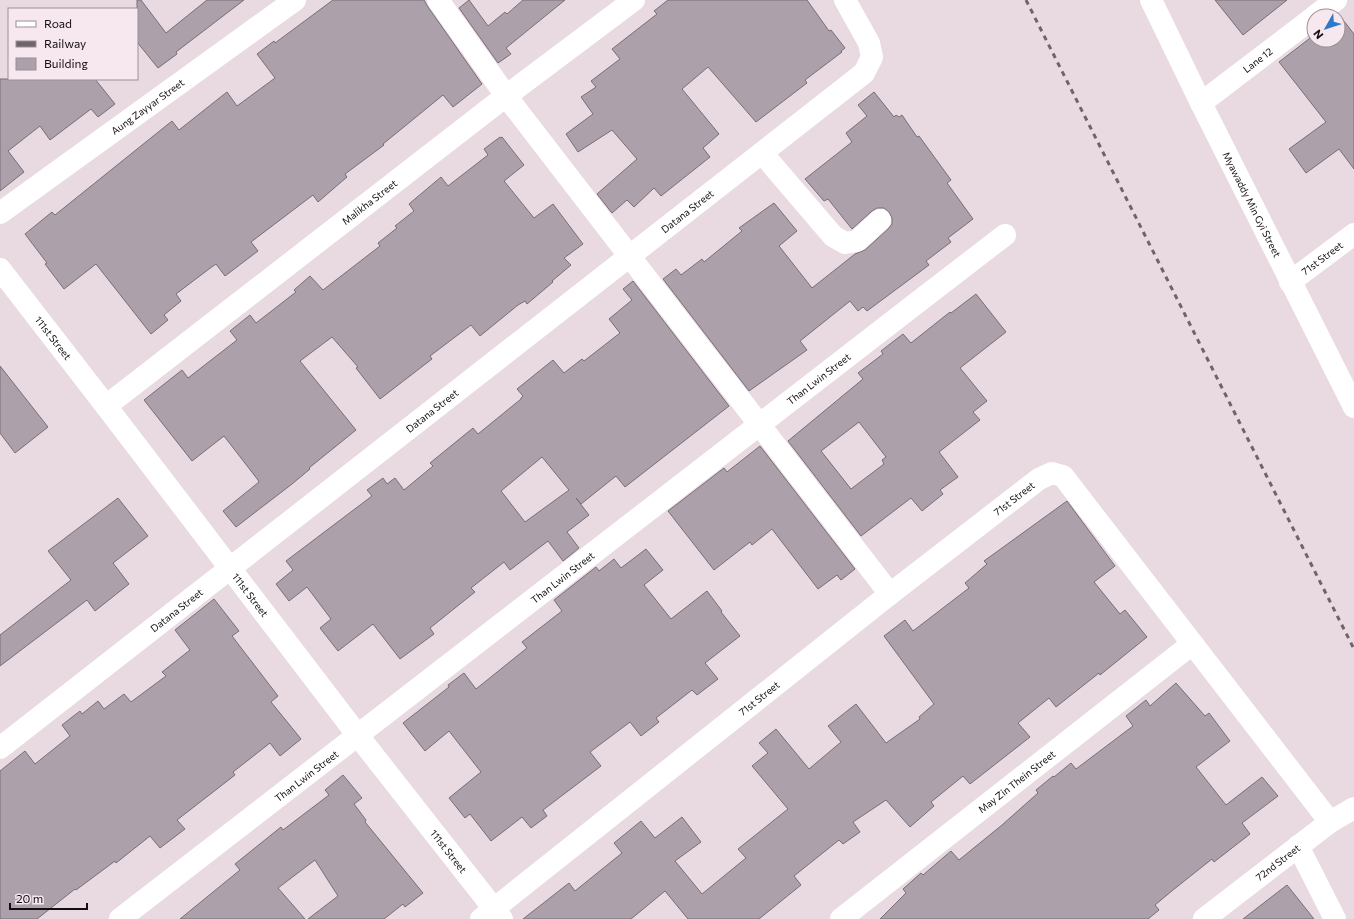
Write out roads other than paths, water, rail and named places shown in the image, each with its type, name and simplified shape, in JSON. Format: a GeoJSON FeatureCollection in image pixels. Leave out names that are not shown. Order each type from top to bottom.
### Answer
{"type":"FeatureCollection","features":[{"type":"Feature","properties":{"kind":"street","name":"Aung Zayyar Street"},"geometry":{"type":"LineString","coordinates":[[0,213],[295,0]]}},
{"type":"Feature","properties":{"kind":"street"},"geometry":{"type":"LineString","coordinates":[[438,0],[506,96],[890,594]]}},
{"type":"Feature","properties":{"kind":"street","name":"Malikha Street"},"geometry":{"type":"LineString","coordinates":[[106,406],[506,96],[634,0]]}},
{"type":"Feature","properties":{"kind":"street","name":"Datana Street"},"geometry":{"type":"LineString","coordinates":[[0,748],[864,73],[872,57],[869,43],[845,0]]}},
{"type":"Feature","properties":{"kind":"street","name":"Myawaddy Min Gyi Street"},"geometry":{"type":"LineString","coordinates":[[1152,0],[1201,103],[1354,407]]}},
{"type":"Feature","properties":{"kind":"street","name":"Lane 12"},"geometry":{"type":"LineString","coordinates":[[1325,8],[1336,0]]}},
{"type":"Feature","properties":{"kind":"street","name":"Lane 12"},"geometry":{"type":"LineString","coordinates":[[1201,103],[1306,22]]}},
{"type":"Feature","properties":{"kind":"street"},"geometry":{"type":"LineString","coordinates":[[762,153],[833,236],[845,242],[857,241],[880,220]]}},
{"type":"Feature","properties":{"kind":"street","name":"71st Street"},"geometry":{"type":"LineString","coordinates":[[1290,282],[1354,234]]}},
{"type":"Feature","properties":{"kind":"street","name":"Than Lwin Street"},"geometry":{"type":"LineString","coordinates":[[120,919],[359,737],[1005,235]]}},
{"type":"Feature","properties":{"kind":"street","name":"111st Street"},"geometry":{"type":"LineString","coordinates":[[0,269],[359,737],[493,916]]}},
{"type":"Feature","properties":{"kind":"street","name":"71st Street"},"geometry":{"type":"LineString","coordinates":[[493,916],[890,594],[1039,480],[1052,473],[1063,476],[1192,644]]}},
{"type":"Feature","properties":{"kind":"street"},"geometry":{"type":"LineString","coordinates":[[1192,644],[1330,822]]}},
{"type":"Feature","properties":{"kind":"street","name":"May Zin Thein Street"},"geometry":{"type":"LineString","coordinates":[[841,919],[1192,644]]}},
{"type":"Feature","properties":{"kind":"street","name":"72nd Street"},"geometry":{"type":"LineString","coordinates":[[1204,919],[1330,822],[1354,808]]}},
{"type":"Feature","properties":{"kind":"street"},"geometry":{"type":"LineString","coordinates":[[1298,846],[1335,919]]}},
{"type":"Feature","properties":{"kind":"railway"},"geometry":{"type":"LineString","coordinates":[[1026,0],[1354,649]]}}]}
